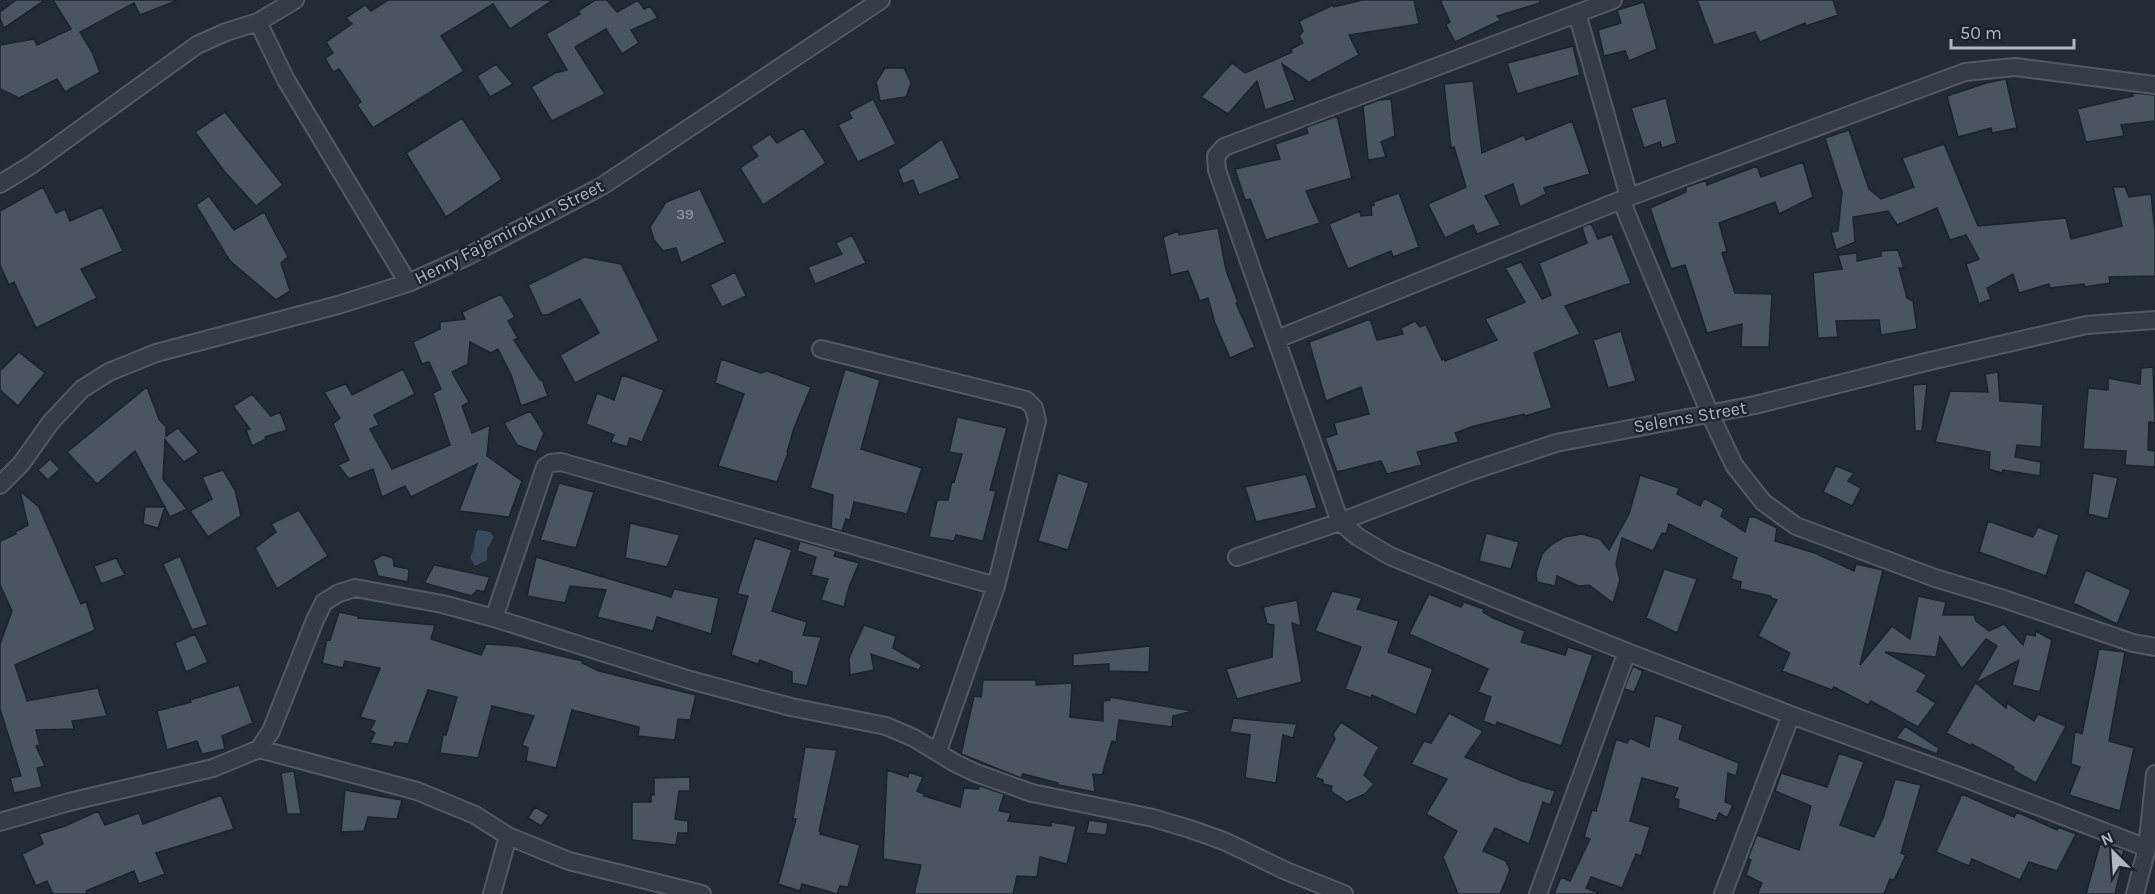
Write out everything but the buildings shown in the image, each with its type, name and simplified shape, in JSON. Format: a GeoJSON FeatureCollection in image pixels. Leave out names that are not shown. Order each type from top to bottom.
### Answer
{"type":"FeatureCollection","features":[{"type":"Feature","properties":{"kind":"street"},"geometry":{"type":"LineString","coordinates":[[0,184],[31,165],[197,45],[226,32],[258,22],[295,0]]}},
{"type":"Feature","properties":{"kind":"street","name":"Henry Fajemirokun Street"},"geometry":{"type":"LineString","coordinates":[[0,485],[21,464],[51,422],[82,389],[109,372],[156,353],[339,305],[408,283],[466,257],[602,186],[881,0]]}},
{"type":"Feature","properties":{"kind":"street"},"geometry":{"type":"LineString","coordinates":[[1613,0],[1224,147],[1216,156],[1217,170],[1340,522],[1358,537],[1390,556],[1627,652],[2147,848]]}},
{"type":"Feature","properties":{"kind":"street"},"geometry":{"type":"LineString","coordinates":[[1577,13],[1625,199],[1710,414],[1734,465],[1763,502],[1796,526],[1935,578],[2133,643],[2155,647]]}},
{"type":"Feature","properties":{"kind":"street"},"geometry":{"type":"LineString","coordinates":[[258,22],[286,80],[408,283]]}},
{"type":"Feature","properties":{"kind":"street"},"geometry":{"type":"LineString","coordinates":[[1277,339],[1625,199],[1965,72],[2015,67],[2155,85]]}},
{"type":"Feature","properties":{"kind":"street","name":"Selems Street"},"geometry":{"type":"LineString","coordinates":[[1237,557],[1340,522],[1469,472],[1556,443],[1710,414],[2086,325],[2155,320]]}},
{"type":"Feature","properties":{"kind":"street"},"geometry":{"type":"LineString","coordinates":[[821,349],[1026,400],[1035,408],[1037,421],[996,586],[938,751]]}},
{"type":"Feature","properties":{"kind":"street"},"geometry":{"type":"LineString","coordinates":[[494,618],[545,467],[551,462],[561,462],[996,586]]}},
{"type":"Feature","properties":{"kind":"street"},"geometry":{"type":"LineString","coordinates":[[0,822],[69,802],[213,768],[259,749],[271,731],[324,602],[339,593],[355,588],[442,604],[494,618],[690,680],[791,707],[886,726],[914,738],[976,773],[1032,793],[1153,818],[1191,829],[1224,841],[1286,871],[1344,894]]}},
{"type":"Feature","properties":{"kind":"street"},"geometry":{"type":"LineString","coordinates":[[1538,894],[1627,652]]}},
{"type":"Feature","properties":{"kind":"street"},"geometry":{"type":"LineString","coordinates":[[1723,894],[1791,715]]}},
{"type":"Feature","properties":{"kind":"street"},"geometry":{"type":"LineString","coordinates":[[259,749],[417,791],[475,815],[508,836],[569,861],[702,894]]}},
{"type":"Feature","properties":{"kind":"street"},"geometry":{"type":"LineString","coordinates":[[2135,894],[2147,848],[2155,774]]}},
{"type":"Feature","properties":{"kind":"street"},"geometry":{"type":"LineString","coordinates":[[492,894],[508,836]]}},
{"type":"Feature","properties":{"kind":"water"},"geometry":{"type":"Polygon","coordinates":[[[478,530],[490,532],[494,537],[487,549],[487,560],[475,566],[470,558],[478,530]]]}}]}
